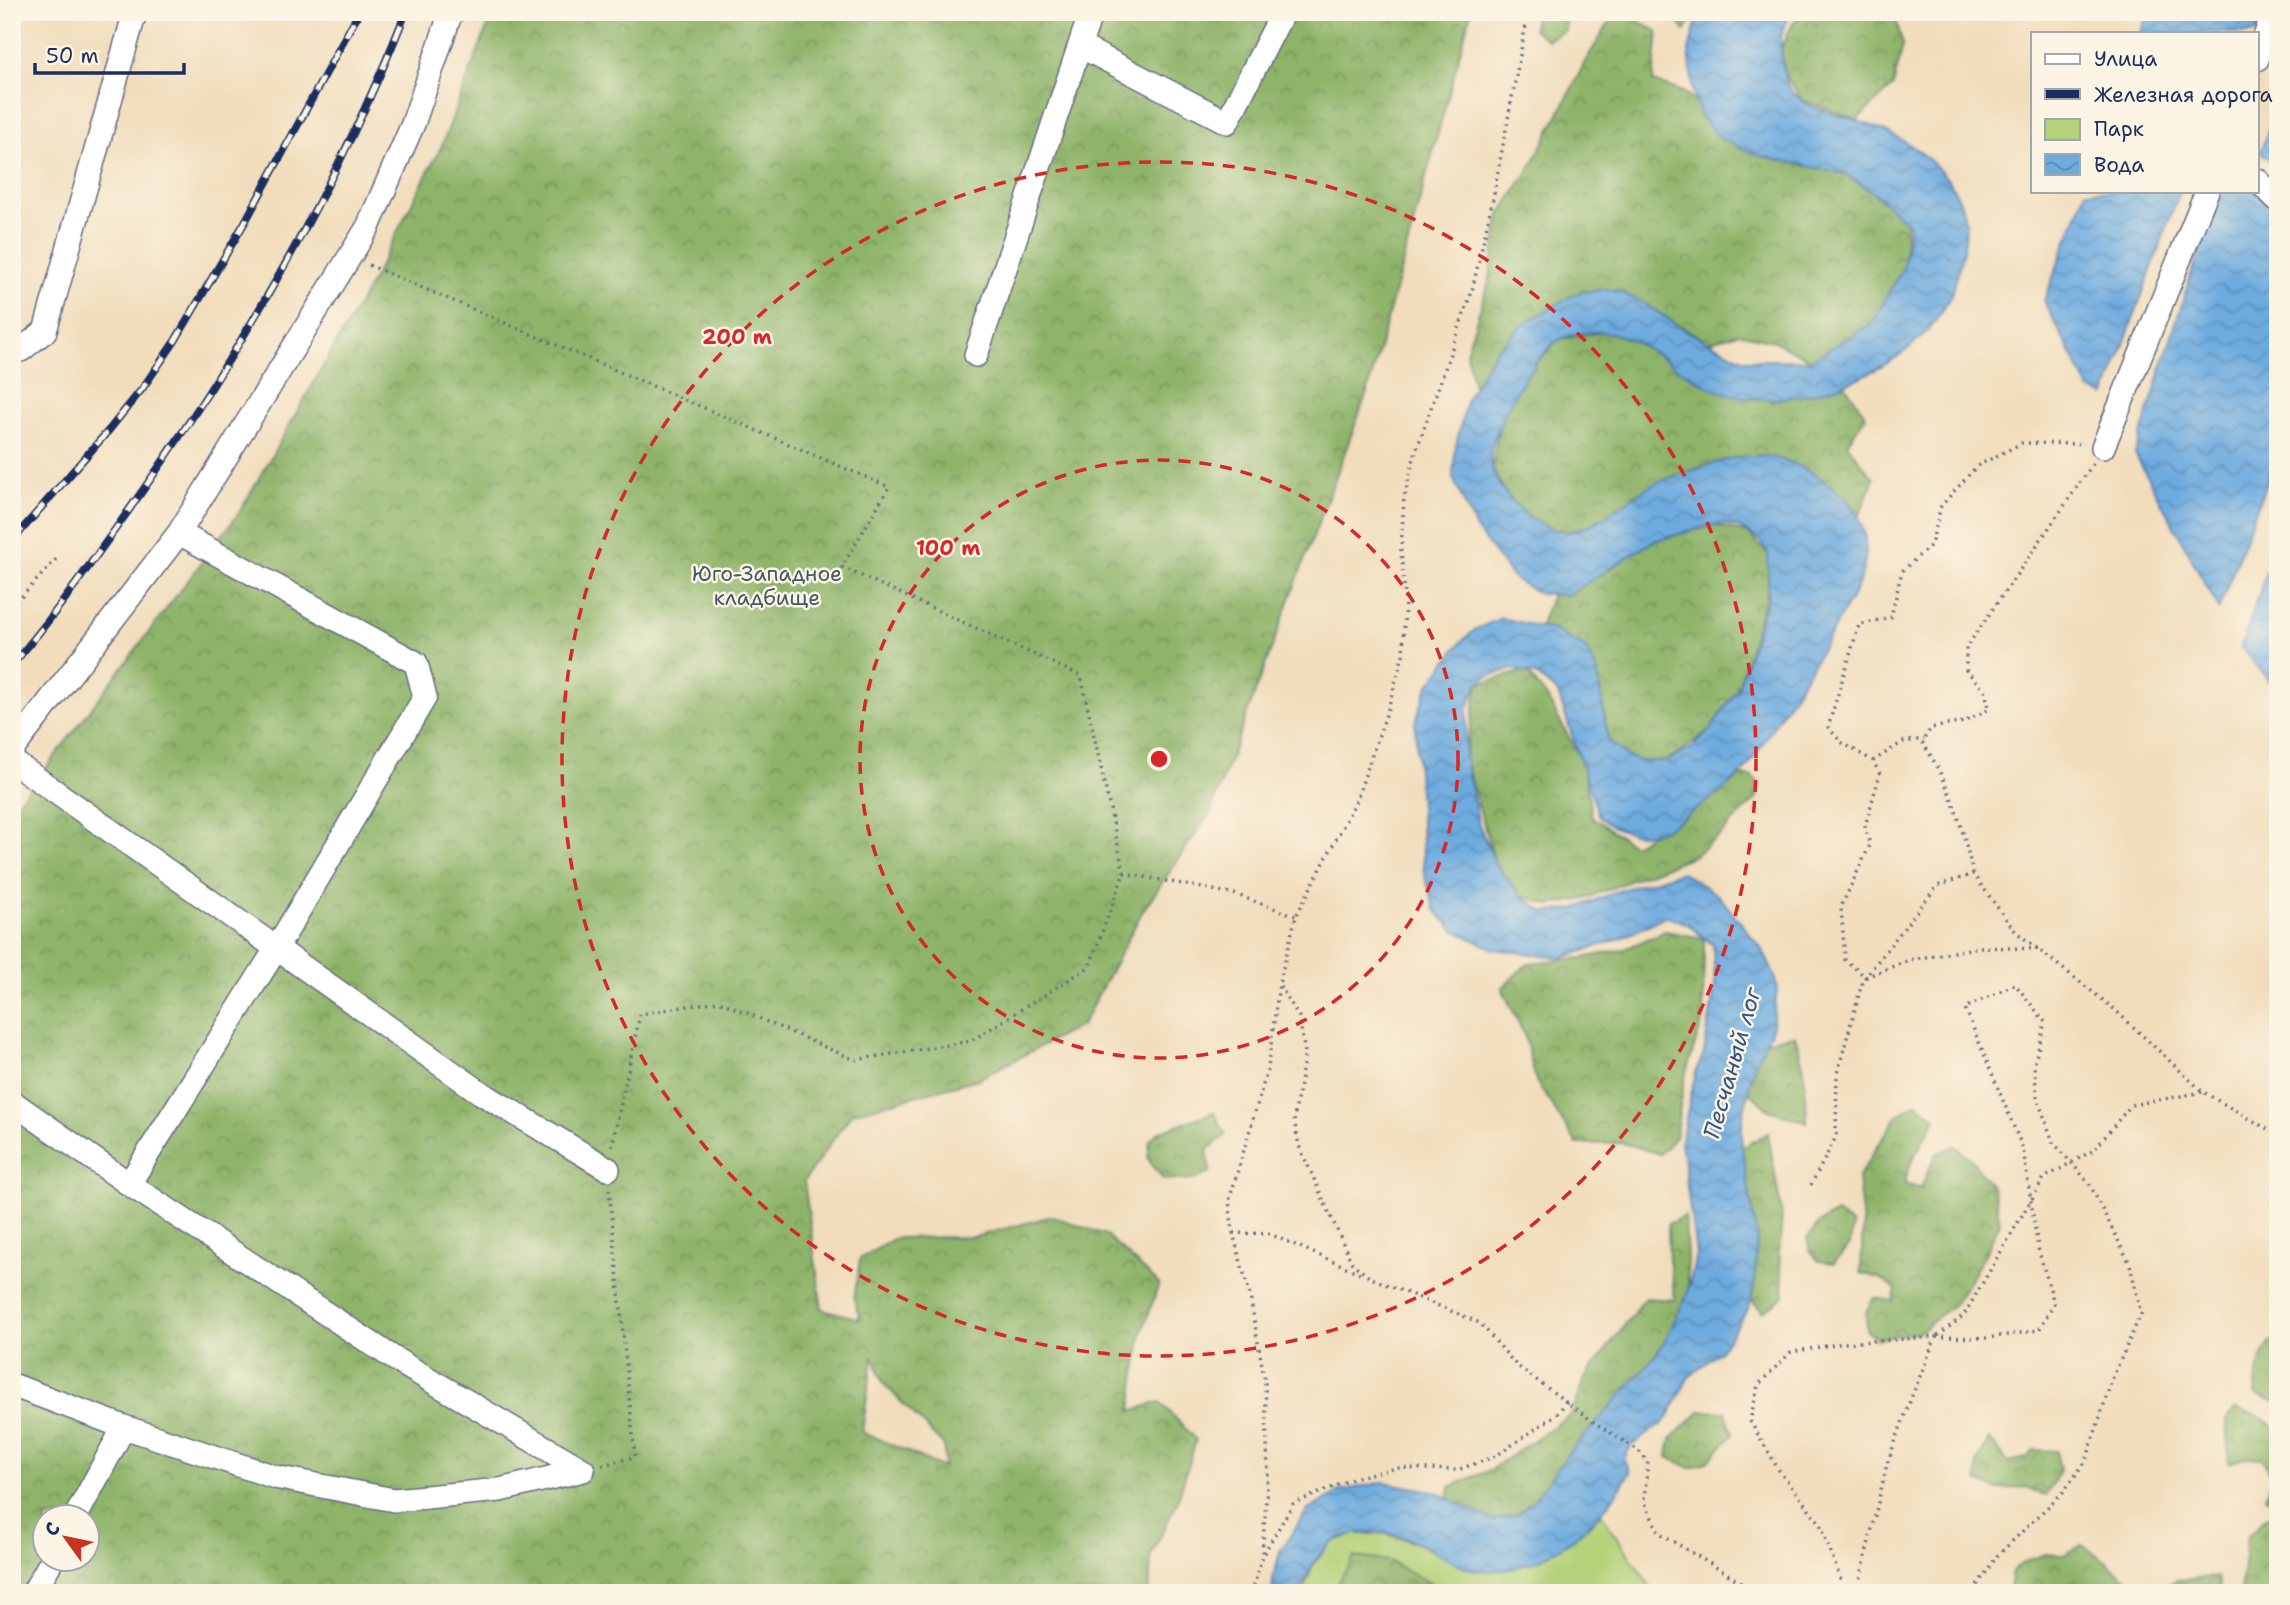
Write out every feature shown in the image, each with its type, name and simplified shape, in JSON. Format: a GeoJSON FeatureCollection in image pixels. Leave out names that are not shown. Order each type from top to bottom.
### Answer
{"type":"FeatureCollection","features":[{"type":"Feature","properties":{"kind":"lane"},"geometry":{"type":"LineString","coordinates":[[12,349],[22,350],[45,331],[135,12]]}},
{"type":"Feature","properties":{"kind":"lane"},"geometry":{"type":"LineString","coordinates":[[12,750],[179,533],[368,227],[413,124],[451,12]]}},
{"type":"Feature","properties":{"kind":"lane"},"geometry":{"type":"LineString","coordinates":[[976,355],[1091,12]]}},
{"type":"Feature","properties":{"kind":"lane"},"geometry":{"type":"LineString","coordinates":[[1080,46],[1227,122],[1283,12]]}},
{"type":"Feature","properties":{"kind":"lane"},"geometry":{"type":"LineString","coordinates":[[2258,56],[2274,12]]}},
{"type":"Feature","properties":{"kind":"lane"},"geometry":{"type":"LineString","coordinates":[[2258,181],[2278,200]]}},
{"type":"Feature","properties":{"kind":"lane"},"geometry":{"type":"LineString","coordinates":[[2104,447],[2207,192]]}},
{"type":"Feature","properties":{"kind":"lane"},"geometry":{"type":"LineString","coordinates":[[129,1184],[276,948],[425,697],[416,663],[179,533]]}},
{"type":"Feature","properties":{"kind":"lane"},"geometry":{"type":"LineString","coordinates":[[12,761],[481,1093],[607,1170]]}},
{"type":"Feature","properties":{"kind":"lane"},"geometry":{"type":"LineString","coordinates":[[12,1102],[129,1184],[398,1361],[583,1470]]}},
{"type":"Feature","properties":{"kind":"lane"},"geometry":{"type":"LineString","coordinates":[[12,1385],[124,1427],[275,1477],[394,1500],[500,1490],[583,1470]]}},
{"type":"Feature","properties":{"kind":"lane"},"geometry":{"type":"LineString","coordinates":[[82,1504],[124,1427]]}},
{"type":"Feature","properties":{"kind":"lane"},"geometry":{"type":"LineString","coordinates":[[33,1593],[44,1574]]}},
{"type":"Feature","properties":{"kind":"path"},"geometry":{"type":"LineString","coordinates":[[1252,1593],[1262,1555],[1268,1473],[1265,1383],[1250,1296],[1233,1233],[1229,1201],[1268,1068],[1279,984],[1296,916],[1356,801],[1387,712],[1403,655],[1405,598],[1401,551],[1404,499],[1415,454],[1472,291],[1493,198],[1525,29],[1531,12]]}},
{"type":"Feature","properties":{"kind":"path"},"geometry":{"type":"LineString","coordinates":[[349,257],[889,487],[842,567],[1081,676],[1124,873],[1089,967],[971,1041],[855,1060],[719,1002],[640,1014],[607,1170],[635,1457],[583,1470]]}},
{"type":"Feature","properties":{"kind":"path"},"geometry":{"type":"LineString","coordinates":[[1866,977],[1845,960],[1841,907],[1870,845],[1864,826],[1880,774],[1874,761],[1841,742],[1828,727],[1859,625],[1891,617],[1902,571],[1931,545],[1941,506],[1977,466],[2022,443],[2072,442],[2104,447],[1966,648],[1966,670],[1985,691],[1989,709],[1964,722],[1931,728],[1922,742],[1938,765],[1965,834],[1973,874],[2015,931],[2113,1008],[2203,1092],[2278,1135]]}},
{"type":"Feature","properties":{"kind":"path"},"geometry":{"type":"LineString","coordinates":[[12,607],[58,557]]}},
{"type":"Feature","properties":{"kind":"path"},"geometry":{"type":"LineString","coordinates":[[1874,761],[1903,742],[1924,738]]}},
{"type":"Feature","properties":{"kind":"path"},"geometry":{"type":"LineString","coordinates":[[1124,873],[1234,894],[1296,916]]}},
{"type":"Feature","properties":{"kind":"path"},"geometry":{"type":"LineString","coordinates":[[1811,1185],[1836,1137],[1837,1074],[1866,977],[1937,886],[1973,874]]}},
{"type":"Feature","properties":{"kind":"path"},"geometry":{"type":"LineString","coordinates":[[1866,977],[1909,960],[1980,947],[2038,949]]}},
{"type":"Feature","properties":{"kind":"path"},"geometry":{"type":"LineString","coordinates":[[1279,984],[1299,1017],[1305,1053],[1294,1119],[1299,1146],[1352,1263],[1369,1276]]}},
{"type":"Feature","properties":{"kind":"path"},"geometry":{"type":"LineString","coordinates":[[1843,1593],[1843,1586],[1820,1523],[1780,1472],[1750,1421],[1758,1385],[1791,1352],[1844,1343],[1936,1337],[1988,1338],[2039,1330],[2054,1303],[2038,1248],[2023,1149],[1965,1008],[2015,984],[2045,1022],[2034,1065],[2037,1097],[2053,1142],[2089,1183],[2130,1264],[2141,1314],[2112,1379],[2086,1461],[2063,1492],[1997,1556],[1972,1593]]}},
{"type":"Feature","properties":{"kind":"path"},"geometry":{"type":"LineString","coordinates":[[1857,1593],[1887,1464],[1936,1337],[1964,1315],[2044,1178],[2094,1150],[2131,1105],[2203,1092]]}},
{"type":"Feature","properties":{"kind":"path"},"geometry":{"type":"LineString","coordinates":[[1233,1233],[1270,1234],[1480,1323],[1516,1365],[1595,1423],[1638,1450],[1648,1462],[1644,1501],[1659,1533],[1759,1593]]}},
{"type":"Feature","properties":{"kind":"path"},"geometry":{"type":"LineString","coordinates":[[1262,1555],[1293,1504],[1357,1476],[1397,1468],[1457,1470],[1470,1466],[1496,1456],[1557,1415],[1567,1401]]}},
{"type":"Feature","properties":{"kind":"green space","name":"Юго-Западное кладбище"},"geometry":{"type":"Polygon","coordinates":[[[493,12],[1471,12],[1368,390],[1210,813],[1142,912],[1082,1025],[978,1079],[852,1113],[804,1181],[822,1309],[860,1319],[854,1299],[860,1259],[895,1238],[974,1237],[1052,1216],[1106,1235],[1159,1284],[1141,1335],[1131,1411],[1160,1402],[1196,1440],[1177,1503],[1151,1555],[1149,1593],[12,1593],[12,808],[46,768],[239,513],[371,283],[442,145],[493,12]],[[873,1356],[862,1432],[944,1468],[944,1446],[883,1383],[873,1356]]]}},
{"type":"Feature","properties":{"kind":"green space"},"geometry":{"type":"Polygon","coordinates":[[[1535,12],[1567,12],[1565,30],[1547,40],[1533,29],[1535,12]]]}},
{"type":"Feature","properties":{"kind":"green space"},"geometry":{"type":"Polygon","coordinates":[[[1616,12],[1623,12],[1658,32],[1653,82],[1692,98],[1715,133],[1845,174],[1874,193],[1906,222],[1904,266],[1872,323],[1811,360],[1774,341],[1738,333],[1709,342],[1634,299],[1496,350],[1474,387],[1466,352],[1489,282],[1500,214],[1529,170],[1586,60],[1616,12]]]}},
{"type":"Feature","properties":{"kind":"green space"},"geometry":{"type":"Polygon","coordinates":[[[1675,12],[1697,12],[1685,31],[1674,16],[1675,12]]]}},
{"type":"Feature","properties":{"kind":"green space"},"geometry":{"type":"Polygon","coordinates":[[[1802,12],[1894,12],[1903,45],[1893,86],[1857,120],[1802,100],[1785,74],[1781,49],[1792,25],[1802,12]]]}},
{"type":"Feature","properties":{"kind":"green space"},"geometry":{"type":"Polygon","coordinates":[[[1604,332],[1624,335],[1647,347],[1702,384],[1772,400],[1845,384],[1866,416],[1847,444],[1874,479],[1858,517],[1802,467],[1628,501],[1590,525],[1571,531],[1538,528],[1505,493],[1492,468],[1499,428],[1509,403],[1532,367],[1559,339],[1604,332]]]}},
{"type":"Feature","properties":{"kind":"green space"},"geometry":{"type":"Polygon","coordinates":[[[1714,525],[1748,533],[1768,554],[1768,588],[1738,688],[1710,730],[1667,761],[1641,761],[1628,757],[1608,740],[1597,671],[1585,648],[1540,627],[1552,594],[1575,590],[1654,541],[1714,525]]]}},
{"type":"Feature","properties":{"kind":"green space"},"geometry":{"type":"Polygon","coordinates":[[[1526,671],[1546,696],[1582,761],[1592,817],[1633,845],[1710,800],[1738,776],[1751,776],[1759,784],[1757,798],[1720,835],[1695,855],[1584,899],[1550,905],[1521,896],[1495,863],[1465,759],[1478,684],[1526,671]]]}},
{"type":"Feature","properties":{"kind":"green space"},"geometry":{"type":"Polygon","coordinates":[[[1665,931],[1704,938],[1703,1019],[1685,1076],[1675,1137],[1660,1154],[1623,1143],[1577,1144],[1536,1081],[1524,1034],[1502,988],[1528,963],[1584,958],[1625,949],[1665,931]]]}},
{"type":"Feature","properties":{"kind":"green space"},"geometry":{"type":"Polygon","coordinates":[[[1795,1035],[1804,1069],[1807,1122],[1769,1110],[1743,1087],[1763,1041],[1795,1035]]]}},
{"type":"Feature","properties":{"kind":"green space"},"geometry":{"type":"Polygon","coordinates":[[[1916,1103],[1936,1118],[1913,1159],[1905,1185],[1921,1187],[1936,1154],[1955,1146],[1971,1159],[1994,1190],[2000,1222],[1984,1256],[1956,1302],[1921,1331],[1877,1339],[1867,1331],[1866,1312],[1874,1298],[1893,1301],[1896,1289],[1880,1278],[1861,1273],[1863,1225],[1858,1177],[1897,1116],[1916,1103]]]}},
{"type":"Feature","properties":{"kind":"green space"},"geometry":{"type":"Polygon","coordinates":[[[1214,1112],[1226,1135],[1207,1150],[1210,1173],[1194,1180],[1163,1179],[1148,1159],[1150,1140],[1161,1131],[1214,1112]]]}},
{"type":"Feature","properties":{"kind":"green space"},"geometry":{"type":"Polygon","coordinates":[[[1768,1133],[1782,1216],[1779,1253],[1784,1296],[1763,1312],[1741,1288],[1742,1148],[1768,1133]]]}},
{"type":"Feature","properties":{"kind":"green space"},"geometry":{"type":"Polygon","coordinates":[[[1837,1213],[1853,1225],[1850,1245],[1834,1263],[1819,1261],[1810,1250],[1807,1239],[1820,1222],[1837,1213]]]}},
{"type":"Feature","properties":{"kind":"green space"},"geometry":{"type":"Polygon","coordinates":[[[1685,1216],[1689,1304],[1641,1402],[1499,1535],[1448,1498],[1450,1487],[1490,1470],[1572,1414],[1585,1378],[1645,1298],[1675,1300],[1669,1259],[1668,1224],[1685,1216]]]}},
{"type":"Feature","properties":{"kind":"green space"},"geometry":{"type":"Polygon","coordinates":[[[2271,1341],[2278,1346],[2278,1403],[2255,1394],[2260,1366],[2271,1341]]]}},
{"type":"Feature","properties":{"kind":"green space"},"geometry":{"type":"Polygon","coordinates":[[[2235,1409],[2255,1414],[2278,1429],[2278,1500],[2265,1497],[2272,1475],[2262,1459],[2246,1458],[2229,1463],[2226,1420],[2235,1409]]]}},
{"type":"Feature","properties":{"kind":"green space"},"geometry":{"type":"Polygon","coordinates":[[[1700,1411],[1726,1412],[1733,1434],[1707,1462],[1690,1468],[1668,1457],[1671,1439],[1700,1411]]]}},
{"type":"Feature","properties":{"kind":"green space"},"geometry":{"type":"Polygon","coordinates":[[[1989,1439],[2008,1462],[2027,1458],[2033,1450],[2056,1451],[2060,1470],[2046,1496],[2026,1487],[1998,1490],[1977,1481],[1977,1463],[1989,1439]]]}},
{"type":"Feature","properties":{"kind":"green space"},"geometry":{"type":"Polygon","coordinates":[[[1601,1513],[1654,1593],[1303,1593],[1312,1567],[1329,1544],[1353,1534],[1386,1534],[1419,1544],[1465,1568],[1540,1559],[1601,1513]]]}},
{"type":"Feature","properties":{"kind":"green space"},"geometry":{"type":"Polygon","coordinates":[[[2278,1513],[2278,1593],[2241,1593],[2247,1537],[2266,1517],[2278,1513]]]}},
{"type":"Feature","properties":{"kind":"green space"},"geometry":{"type":"Polygon","coordinates":[[[2082,1545],[2144,1593],[2017,1593],[2009,1589],[2012,1571],[2024,1562],[2044,1554],[2064,1555],[2082,1545]]]}},
{"type":"Feature","properties":{"kind":"green space"},"geometry":{"type":"Polygon","coordinates":[[[1354,1557],[1389,1561],[1448,1593],[1331,1593],[1354,1557]]]}},
{"type":"Feature","properties":{"kind":"green space"},"geometry":{"type":"Polygon","coordinates":[[[2217,1577],[2221,1593],[2161,1593],[2160,1588],[2177,1580],[2217,1577]]]}},
{"type":"Feature","properties":{"kind":"water","name":"Песчаный лог"},"geometry":{"type":"Polygon","coordinates":[[[1699,12],[1791,12],[1783,29],[1781,43],[1784,72],[1793,93],[1816,108],[1880,129],[1900,139],[1934,164],[1948,180],[1958,198],[1964,218],[1965,243],[1954,289],[1935,322],[1914,344],[1890,362],[1843,384],[1802,396],[1760,399],[1719,391],[1636,342],[1603,332],[1563,338],[1552,345],[1515,394],[1496,434],[1491,452],[1495,477],[1523,512],[1548,527],[1561,531],[1576,530],[1599,520],[1663,480],[1727,460],[1775,457],[1807,470],[1849,502],[1858,516],[1865,538],[1865,561],[1853,595],[1748,766],[1726,788],[1669,827],[1652,833],[1636,834],[1612,826],[1599,817],[1558,693],[1538,676],[1513,669],[1488,676],[1478,684],[1467,709],[1465,759],[1479,825],[1495,863],[1521,896],[1545,912],[1574,909],[1615,892],[1682,872],[1719,896],[1763,950],[1775,977],[1777,990],[1771,1031],[1754,1066],[1742,1120],[1742,1148],[1757,1239],[1755,1281],[1749,1308],[1719,1352],[1688,1378],[1662,1424],[1631,1446],[1624,1458],[1630,1472],[1617,1493],[1582,1531],[1561,1547],[1515,1568],[1491,1571],[1465,1568],[1423,1545],[1396,1535],[1360,1533],[1334,1541],[1328,1546],[1311,1568],[1300,1593],[1272,1593],[1280,1551],[1307,1511],[1340,1491],[1384,1482],[1437,1492],[1493,1521],[1518,1514],[1532,1502],[1568,1454],[1649,1364],[1665,1341],[1688,1292],[1696,1254],[1681,1141],[1696,1072],[1704,1053],[1715,985],[1713,945],[1686,923],[1666,916],[1622,938],[1563,958],[1494,949],[1455,931],[1435,910],[1424,873],[1415,723],[1428,686],[1462,641],[1476,629],[1501,618],[1554,630],[1585,648],[1597,671],[1608,740],[1628,757],[1641,761],[1667,761],[1691,748],[1710,730],[1738,688],[1768,596],[1768,554],[1762,542],[1739,527],[1724,524],[1709,526],[1654,541],[1568,595],[1538,593],[1514,579],[1476,529],[1453,478],[1455,450],[1467,398],[1496,350],[1525,323],[1570,297],[1582,292],[1607,289],[1620,292],[1644,303],[1686,331],[1745,360],[1811,360],[1872,323],[1904,266],[1909,225],[1878,196],[1845,174],[1760,156],[1721,139],[1701,118],[1693,91],[1689,50],[1699,12]]]}},
{"type":"Feature","properties":{"kind":"water"},"geometry":{"type":"Polygon","coordinates":[[[2148,12],[2268,12],[2258,32],[2141,32],[2148,12]]]}},
{"type":"Feature","properties":{"kind":"water"},"geometry":{"type":"Polygon","coordinates":[[[2278,104],[2278,167],[2260,152],[2278,104]]]}},
{"type":"Feature","properties":{"kind":"water"},"geometry":{"type":"Polygon","coordinates":[[[2086,192],[2180,192],[2105,396],[2089,389],[2044,301],[2086,192]]]}},
{"type":"Feature","properties":{"kind":"water"},"geometry":{"type":"Polygon","coordinates":[[[2217,192],[2258,192],[2278,212],[2278,451],[2219,609],[2135,454],[2217,192]]]}},
{"type":"Feature","properties":{"kind":"water"},"geometry":{"type":"Polygon","coordinates":[[[2278,537],[2278,691],[2241,647],[2278,537]]]}},
{"type":"Feature","properties":{"kind":"railway"},"geometry":{"type":"LineString","coordinates":[[12,541],[109,430],[175,341],[245,222],[359,12]]}},
{"type":"Feature","properties":{"kind":"railway"},"geometry":{"type":"LineString","coordinates":[[12,665],[56,611],[124,517],[244,336],[348,145],[406,12]]}}]}
